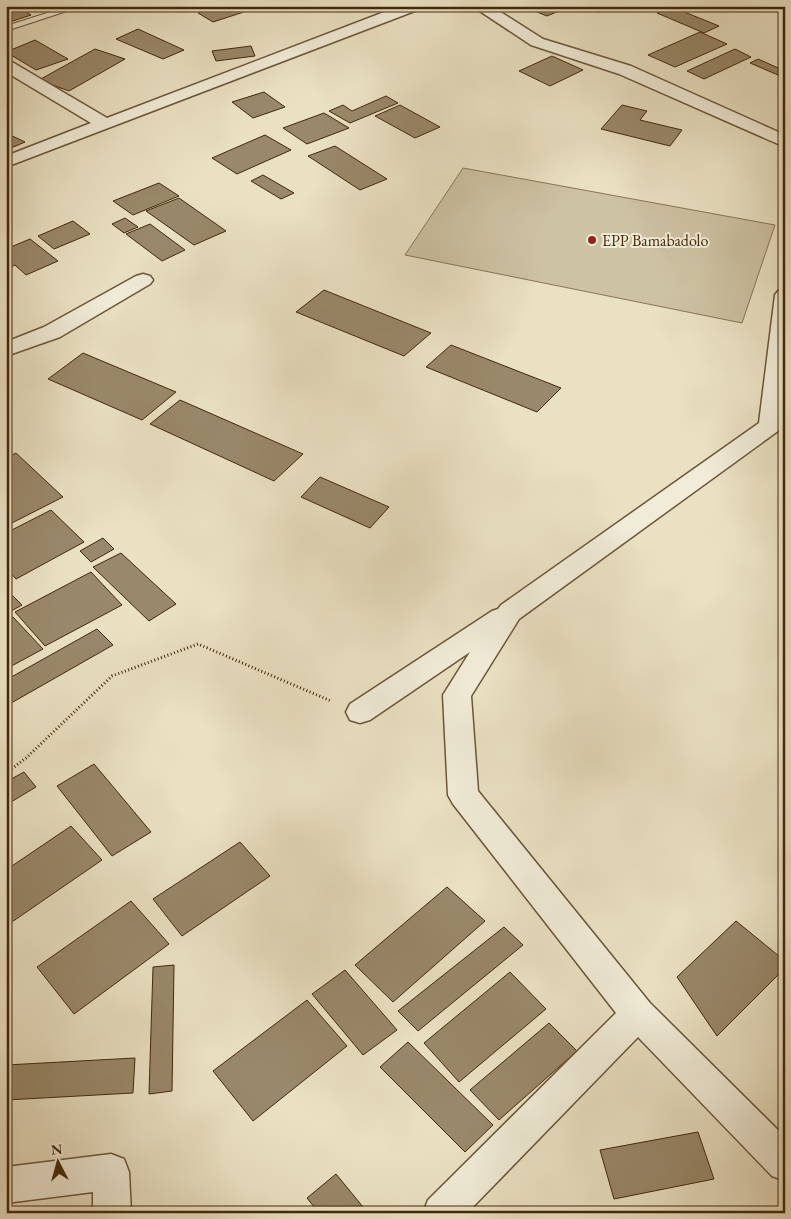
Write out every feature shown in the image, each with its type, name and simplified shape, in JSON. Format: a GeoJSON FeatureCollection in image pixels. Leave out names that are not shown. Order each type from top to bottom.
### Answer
{"type":"FeatureCollection","features":[{"type":"Feature","properties":{"kind":"street"},"geometry":{"type":"LineString","coordinates":[[6,162],[415,6]]}},
{"type":"Feature","properties":{"kind":"street"},"geometry":{"type":"LineString","coordinates":[[480,6],[537,42],[625,70],[785,142]]}},
{"type":"Feature","properties":{"kind":"street"},"geometry":{"type":"LineString","coordinates":[[6,66],[104,124]]}},
{"type":"Feature","properties":{"kind":"street"},"geometry":{"type":"LineString","coordinates":[[6,350],[52,332],[142,280]]}},
{"type":"Feature","properties":{"kind":"street"},"geometry":{"type":"LineString","coordinates":[[360,712],[510,612],[770,426],[785,295]]}},
{"type":"Feature","properties":{"kind":"street"},"geometry":{"type":"LineString","coordinates":[[510,612],[457,695],[462,795],[638,1014],[785,1164]]}},
{"type":"Feature","properties":{"kind":"street"},"geometry":{"type":"LineString","coordinates":[[441,1213],[638,1014]]}},
{"type":"Feature","properties":{"kind":"street"},"geometry":{"type":"LineString","coordinates":[[6,1186],[111,1172],[112,1213]]}},
{"type":"Feature","properties":{"kind":"lane"},"geometry":{"type":"LineString","coordinates":[[6,29],[78,6]]}},
{"type":"Feature","properties":{"kind":"path"},"geometry":{"type":"LineString","coordinates":[[6,773],[26,758],[112,676],[198,644],[283,682],[360,712]]}},
{"type":"Feature","properties":{"kind":"shaded area","name":"EPP Bamabadolo"},"geometry":{"type":"Polygon","coordinates":[[[463,168],[775,225],[742,323],[405,255],[463,168]]]}},
{"type":"Feature","properties":{"kind":"building"},"geometry":{"type":"Polygon","coordinates":[[[6,6],[17,6],[31,15],[13,21],[6,17],[6,6]]]}},
{"type":"Feature","properties":{"kind":"building"},"geometry":{"type":"Polygon","coordinates":[[[214,6],[249,6],[253,9],[213,22],[198,13],[216,7],[214,6]]]}},
{"type":"Feature","properties":{"kind":"building"},"geometry":{"type":"Polygon","coordinates":[[[546,6],[571,6],[547,16],[537,12],[548,7],[546,6]]]}},
{"type":"Feature","properties":{"kind":"building"},"geometry":{"type":"Polygon","coordinates":[[[614,6],[599,12],[589,8],[582,11],[573,7],[614,6]]]}},
{"type":"Feature","properties":{"kind":"building"},"geometry":{"type":"Polygon","coordinates":[[[672,7],[719,26],[704,33],[657,13],[672,7]]]}},
{"type":"Feature","properties":{"kind":"building"},"geometry":{"type":"Polygon","coordinates":[[[138,29],[184,50],[163,59],[116,39],[138,29]]]}},
{"type":"Feature","properties":{"kind":"building"},"geometry":{"type":"Polygon","coordinates":[[[700,32],[727,44],[675,67],[648,55],[700,32]]]}},
{"type":"Feature","properties":{"kind":"building"},"geometry":{"type":"Polygon","coordinates":[[[35,40],[68,59],[36,70],[6,52],[35,40]]]}},
{"type":"Feature","properties":{"kind":"building"},"geometry":{"type":"Polygon","coordinates":[[[251,46],[255,56],[216,61],[212,51],[251,46]]]}},
{"type":"Feature","properties":{"kind":"building"},"geometry":{"type":"Polygon","coordinates":[[[95,49],[125,59],[69,91],[39,80],[95,49]]]}},
{"type":"Feature","properties":{"kind":"building"},"geometry":{"type":"Polygon","coordinates":[[[735,49],[751,57],[704,79],[687,71],[735,49]]]}},
{"type":"Feature","properties":{"kind":"building"},"geometry":{"type":"Polygon","coordinates":[[[552,56],[583,70],[550,86],[519,71],[552,56]]]}},
{"type":"Feature","properties":{"kind":"building"},"geometry":{"type":"Polygon","coordinates":[[[758,59],[785,71],[785,78],[750,63],[758,59]]]}},
{"type":"Feature","properties":{"kind":"building"},"geometry":{"type":"Polygon","coordinates":[[[264,92],[285,107],[253,118],[232,102],[264,92]]]}},
{"type":"Feature","properties":{"kind":"building"},"geometry":{"type":"Polygon","coordinates":[[[386,96],[398,103],[350,123],[329,111],[343,105],[352,111],[386,96]]]}},
{"type":"Feature","properties":{"kind":"building"},"geometry":{"type":"Polygon","coordinates":[[[400,105],[440,127],[415,138],[375,116],[400,105]]]}},
{"type":"Feature","properties":{"kind":"building"},"geometry":{"type":"Polygon","coordinates":[[[622,105],[647,111],[640,120],[682,130],[670,146],[601,129],[622,105]]]}},
{"type":"Feature","properties":{"kind":"building"},"geometry":{"type":"Polygon","coordinates":[[[324,113],[349,128],[307,144],[283,128],[324,113]]]}},
{"type":"Feature","properties":{"kind":"building"},"geometry":{"type":"Polygon","coordinates":[[[6,133],[25,142],[11,148],[6,146],[6,133]]]}},
{"type":"Feature","properties":{"kind":"building"},"geometry":{"type":"Polygon","coordinates":[[[265,135],[291,150],[237,174],[212,158],[265,135]]]}},
{"type":"Feature","properties":{"kind":"building"},"geometry":{"type":"Polygon","coordinates":[[[335,146],[387,179],[360,190],[308,156],[335,146]]]}},
{"type":"Feature","properties":{"kind":"building"},"geometry":{"type":"Polygon","coordinates":[[[263,175],[294,193],[281,199],[251,181],[263,175]]]}},
{"type":"Feature","properties":{"kind":"building"},"geometry":{"type":"Polygon","coordinates":[[[159,183],[179,196],[133,215],[113,201],[159,183]]]}},
{"type":"Feature","properties":{"kind":"building"},"geometry":{"type":"Polygon","coordinates":[[[179,198],[226,231],[194,245],[146,211],[179,198]]]}},
{"type":"Feature","properties":{"kind":"building"},"geometry":{"type":"Polygon","coordinates":[[[125,218],[138,227],[124,233],[112,224],[125,218]]]}},
{"type":"Feature","properties":{"kind":"building"},"geometry":{"type":"Polygon","coordinates":[[[73,221],[90,234],[54,249],[38,236],[73,221]]]}},
{"type":"Feature","properties":{"kind":"building"},"geometry":{"type":"Polygon","coordinates":[[[150,224],[185,250],[162,261],[126,234],[150,224]]]}},
{"type":"Feature","properties":{"kind":"building"},"geometry":{"type":"Polygon","coordinates":[[[30,239],[58,261],[26,275],[15,265],[9,268],[6,265],[6,249],[30,239]]]}},
{"type":"Feature","properties":{"kind":"building"},"geometry":{"type":"Polygon","coordinates":[[[324,290],[431,333],[404,356],[296,312],[324,290]]]}},
{"type":"Feature","properties":{"kind":"building"},"geometry":{"type":"Polygon","coordinates":[[[451,345],[561,388],[537,412],[426,367],[451,345]]]}},
{"type":"Feature","properties":{"kind":"building"},"geometry":{"type":"Polygon","coordinates":[[[83,353],[176,392],[142,420],[48,379],[83,353]]]}},
{"type":"Feature","properties":{"kind":"building"},"geometry":{"type":"Polygon","coordinates":[[[180,400],[303,454],[274,481],[150,424],[180,400]]]}},
{"type":"Feature","properties":{"kind":"building"},"geometry":{"type":"Polygon","coordinates":[[[16,453],[63,497],[6,526],[6,458],[16,453]]]}},
{"type":"Feature","properties":{"kind":"building"},"geometry":{"type":"Polygon","coordinates":[[[320,477],[389,507],[370,528],[301,497],[320,477]]]}},
{"type":"Feature","properties":{"kind":"building"},"geometry":{"type":"Polygon","coordinates":[[[51,510],[84,542],[16,579],[6,568],[6,533],[51,510]]]}},
{"type":"Feature","properties":{"kind":"building"},"geometry":{"type":"Polygon","coordinates":[[[103,538],[114,549],[91,562],[80,551],[103,538]]]}},
{"type":"Feature","properties":{"kind":"building"},"geometry":{"type":"Polygon","coordinates":[[[121,553],[176,604],[149,621],[93,567],[121,553]]]}},
{"type":"Feature","properties":{"kind":"building"},"geometry":{"type":"Polygon","coordinates":[[[91,572],[122,605],[45,646],[15,612],[91,572]]]}},
{"type":"Feature","properties":{"kind":"building"},"geometry":{"type":"Polygon","coordinates":[[[6,589],[22,605],[6,614],[6,589]]]}},
{"type":"Feature","properties":{"kind":"building"},"geometry":{"type":"Polygon","coordinates":[[[13,617],[43,649],[6,669],[6,621],[13,617]]]}},
{"type":"Feature","properties":{"kind":"building"},"geometry":{"type":"Polygon","coordinates":[[[97,629],[113,645],[6,706],[6,680],[97,629]]]}},
{"type":"Feature","properties":{"kind":"building"},"geometry":{"type":"Polygon","coordinates":[[[94,764],[151,832],[112,856],[57,786],[94,764]]]}},
{"type":"Feature","properties":{"kind":"building"},"geometry":{"type":"Polygon","coordinates":[[[24,772],[36,787],[6,805],[6,782],[24,772]]]}},
{"type":"Feature","properties":{"kind":"building"},"geometry":{"type":"Polygon","coordinates":[[[71,826],[102,860],[6,926],[6,870],[71,826]]]}},
{"type":"Feature","properties":{"kind":"building"},"geometry":{"type":"Polygon","coordinates":[[[240,842],[270,876],[182,936],[153,899],[240,842]]]}},
{"type":"Feature","properties":{"kind":"building"},"geometry":{"type":"Polygon","coordinates":[[[447,887],[485,921],[393,1002],[355,965],[447,887]]]}},
{"type":"Feature","properties":{"kind":"building"},"geometry":{"type":"Polygon","coordinates":[[[131,901],[169,944],[74,1014],[37,967],[131,901]]]}},
{"type":"Feature","properties":{"kind":"building"},"geometry":{"type":"Polygon","coordinates":[[[736,921],[785,961],[785,968],[717,1036],[677,977],[736,921]]]}},
{"type":"Feature","properties":{"kind":"building"},"geometry":{"type":"Polygon","coordinates":[[[504,927],[523,945],[418,1031],[398,1011],[504,927]]]}},
{"type":"Feature","properties":{"kind":"building"},"geometry":{"type":"Polygon","coordinates":[[[174,965],[172,1091],[149,1094],[153,967],[174,965]]]}},
{"type":"Feature","properties":{"kind":"building"},"geometry":{"type":"Polygon","coordinates":[[[345,970],[397,1030],[363,1055],[312,994],[345,970]]]}},
{"type":"Feature","properties":{"kind":"building"},"geometry":{"type":"Polygon","coordinates":[[[510,972],[546,1009],[459,1082],[424,1043],[510,972]]]}},
{"type":"Feature","properties":{"kind":"building"},"geometry":{"type":"Polygon","coordinates":[[[307,1000],[347,1046],[253,1121],[213,1071],[307,1000]]]}},
{"type":"Feature","properties":{"kind":"building"},"geometry":{"type":"Polygon","coordinates":[[[549,1023],[577,1051],[499,1120],[470,1090],[549,1023]]]}},
{"type":"Feature","properties":{"kind":"building"},"geometry":{"type":"Polygon","coordinates":[[[408,1042],[493,1125],[465,1152],[380,1067],[408,1042]]]}},
{"type":"Feature","properties":{"kind":"building"},"geometry":{"type":"Polygon","coordinates":[[[135,1058],[133,1093],[6,1100],[6,1065],[135,1058]]]}},
{"type":"Feature","properties":{"kind":"building"},"geometry":{"type":"Polygon","coordinates":[[[698,1132],[714,1179],[614,1199],[600,1150],[698,1132]]]}},
{"type":"Feature","properties":{"kind":"building"},"geometry":{"type":"Polygon","coordinates":[[[336,1174],[368,1213],[319,1213],[307,1198],[336,1174]]]}},
{"type":"Feature","properties":{"kind":"place","name":"EPP Bamabadolo"},"geometry":{"type":"Point","coordinates":[592,240]}}]}
